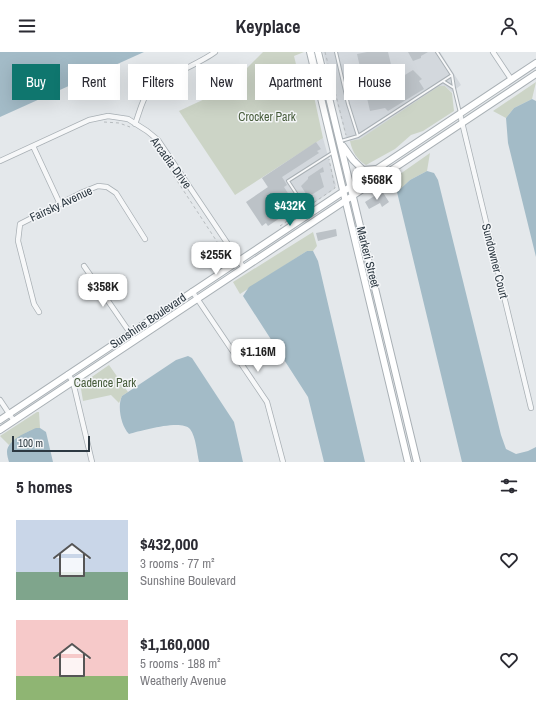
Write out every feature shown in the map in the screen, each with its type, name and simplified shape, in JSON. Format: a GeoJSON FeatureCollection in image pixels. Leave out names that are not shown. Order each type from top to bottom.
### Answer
{"type":"FeatureCollection","features":[{"type":"Feature","properties":{"kind":"main road","name":"Markeri Street"},"geometry":{"type":"LineString","coordinates":[[310,52],[313,64]]}},
{"type":"Feature","properties":{"kind":"main road","name":"Markeri Street"},"geometry":{"type":"LineString","coordinates":[[318,52],[352,186],[417,462]]}},
{"type":"Feature","properties":{"kind":"main road","name":"Sunshine Boulevard"},"geometry":{"type":"LineString","coordinates":[[0,420],[536,63]]}},
{"type":"Feature","properties":{"kind":"main road","name":"Sunshine Boulevard"},"geometry":{"type":"LineString","coordinates":[[0,430],[536,74]]}},
{"type":"Feature","properties":{"kind":"main road","name":"Markeri Street"},"geometry":{"type":"LineString","coordinates":[[321,100],[408,462]]}},
{"type":"Feature","properties":{"kind":"main road"},"geometry":{"type":"LineString","coordinates":[[340,141],[353,160],[363,170],[378,168]]}},
{"type":"Feature","properties":{"kind":"main road"},"geometry":{"type":"LineString","coordinates":[[376,332],[386,330]]}},
{"type":"Feature","properties":{"kind":"street"},"geometry":{"type":"LineString","coordinates":[[135,126],[148,92],[163,81],[203,61],[215,52]]}},
{"type":"Feature","properties":{"kind":"street"},"geometry":{"type":"LineString","coordinates":[[493,52],[511,79]]}},
{"type":"Feature","properties":{"kind":"street","name":"Sundowner Court"},"geometry":{"type":"LineString","coordinates":[[460,114],[531,408]]}},
{"type":"Feature","properties":{"kind":"street","name":"Arcadia Drive"},"geometry":{"type":"LineString","coordinates":[[0,161],[89,120],[108,116],[128,119],[135,126],[147,131],[158,140],[244,268]]}},
{"type":"Feature","properties":{"kind":"street"},"geometry":{"type":"LineString","coordinates":[[33,146],[60,204]]}},
{"type":"Feature","properties":{"kind":"street","name":"Fairsky Avenue"},"geometry":{"type":"LineString","coordinates":[[39,312],[34,304],[18,233],[20,224],[98,186],[106,187],[116,193],[145,238]]}},
{"type":"Feature","properties":{"kind":"street"},"geometry":{"type":"LineString","coordinates":[[84,266],[135,340]]}},
{"type":"Feature","properties":{"kind":"street"},"geometry":{"type":"LineString","coordinates":[[192,291],[267,402],[283,462]]}},
{"type":"Feature","properties":{"kind":"street"},"geometry":{"type":"LineString","coordinates":[[68,374],[73,382],[92,462]]}},
{"type":"Feature","properties":{"kind":"street"},"geometry":{"type":"LineString","coordinates":[[0,400],[14,421]]}},
{"type":"Feature","properties":{"kind":"lane"},"geometry":{"type":"LineString","coordinates":[[313,52],[316,64]]}},
{"type":"Feature","properties":{"kind":"lane"},"geometry":{"type":"LineString","coordinates":[[336,52],[348,104],[358,136]]}},
{"type":"Feature","properties":{"kind":"lane"},"geometry":{"type":"LineString","coordinates":[[437,52],[452,75],[460,114]]}},
{"type":"Feature","properties":{"kind":"lane"},"geometry":{"type":"LineString","coordinates":[[340,141],[358,136],[452,75]]}},
{"type":"Feature","properties":{"kind":"lane"},"geometry":{"type":"LineString","coordinates":[[443,81],[454,88]]}},
{"type":"Feature","properties":{"kind":"lane"},"geometry":{"type":"LineString","coordinates":[[309,214],[288,181],[334,152]]}},
{"type":"Feature","properties":{"kind":"path"},"geometry":{"type":"LineString","coordinates":[[325,52],[348,139]]}},
{"type":"Feature","properties":{"kind":"path"},"geometry":{"type":"LineString","coordinates":[[99,123],[119,123],[135,126]]}},
{"type":"Feature","properties":{"kind":"path"},"geometry":{"type":"LineString","coordinates":[[150,140],[229,256],[229,262]]}},
{"type":"Feature","properties":{"kind":"path"},"geometry":{"type":"LineString","coordinates":[[354,174],[359,170]]}},
{"type":"Feature","properties":{"kind":"path"},"geometry":{"type":"LineString","coordinates":[[357,172],[358,176]]}},
{"type":"Feature","properties":{"kind":"shaded area"},"geometry":{"type":"Polygon","coordinates":[[[323,52],[440,52],[461,85],[452,92],[445,86],[360,139],[350,141],[346,137],[336,100],[336,64],[326,64],[323,52]]]}},
{"type":"Feature","properties":{"kind":"shaded area"},"geometry":{"type":"Polygon","coordinates":[[[323,138],[336,185],[333,190],[289,220],[262,178],[323,138]]]}},
{"type":"Feature","properties":{"kind":"green space","name":"Crocker Park"},"geometry":{"type":"Polygon","coordinates":[[[263,52],[304,52],[294,56],[296,64],[255,64],[255,100],[315,100],[323,138],[235,195],[179,111],[202,100],[247,100],[247,68],[263,52]]]}},
{"type":"Feature","properties":{"kind":"green space"},"geometry":{"type":"Polygon","coordinates":[[[536,82],[532,99],[514,108],[506,118],[493,111],[536,82]]]}},
{"type":"Feature","properties":{"kind":"green space"},"geometry":{"type":"Polygon","coordinates":[[[439,86],[445,86],[452,93],[454,111],[423,131],[411,135],[395,149],[366,165],[358,158],[350,141],[360,139],[439,86]]]}},
{"type":"Feature","properties":{"kind":"green space"},"geometry":{"type":"Polygon","coordinates":[[[430,153],[427,171],[410,180],[397,192],[390,181],[430,153]]]}},
{"type":"Feature","properties":{"kind":"green space"},"geometry":{"type":"Polygon","coordinates":[[[313,232],[317,246],[313,251],[307,251],[240,294],[233,282],[313,232]]]}},
{"type":"Feature","properties":{"kind":"green space","name":"Cadence Park"},"geometry":{"type":"Polygon","coordinates":[[[109,365],[128,392],[122,396],[119,403],[111,395],[83,401],[81,389],[83,383],[109,365]]]}},
{"type":"Feature","properties":{"kind":"green space"},"geometry":{"type":"Polygon","coordinates":[[[39,412],[40,428],[27,432],[9,445],[0,436],[39,412]]]}},
{"type":"Feature","properties":{"kind":"water"},"geometry":{"type":"Polygon","coordinates":[[[0,52],[144,52],[117,64],[68,64],[68,86],[60,90],[60,64],[12,64],[12,100],[38,100],[0,117],[0,52]]]}},
{"type":"Feature","properties":{"kind":"water"},"geometry":{"type":"Polygon","coordinates":[[[532,99],[536,101],[536,257],[508,143],[506,118],[514,108],[532,99]]]}},
{"type":"Feature","properties":{"kind":"water"},"geometry":{"type":"Polygon","coordinates":[[[427,171],[434,173],[438,180],[501,435],[506,449],[516,454],[536,447],[536,462],[462,462],[397,192],[410,180],[427,171]]]}},
{"type":"Feature","properties":{"kind":"water"},"geometry":{"type":"Polygon","coordinates":[[[307,251],[313,251],[318,261],[365,462],[324,462],[308,397],[243,296],[249,287],[307,251]]]}},
{"type":"Feature","properties":{"kind":"water"},"geometry":{"type":"Polygon","coordinates":[[[188,356],[192,358],[234,422],[243,462],[199,462],[194,436],[190,429],[185,426],[170,425],[129,434],[126,430],[122,421],[120,410],[122,396],[176,360],[188,356]]]}},
{"type":"Feature","properties":{"kind":"water"},"geometry":{"type":"Polygon","coordinates":[[[36,428],[40,428],[46,432],[53,462],[9,462],[7,452],[10,444],[18,437],[36,428]]]}},
{"type":"Feature","properties":{"kind":"building"},"geometry":{"type":"Polygon","coordinates":[[[367,52],[388,52],[391,64],[359,64],[357,54],[367,52]]]}},
{"type":"Feature","properties":{"kind":"building"},"geometry":{"type":"Polygon","coordinates":[[[408,52],[428,52],[421,56],[421,58],[413,61],[408,52]]]}},
{"type":"Feature","properties":{"kind":"building"},"geometry":{"type":"Polygon","coordinates":[[[413,70],[422,79],[419,81],[424,89],[388,111],[385,108],[370,111],[367,100],[405,100],[405,75],[413,70]]]}},
{"type":"Feature","properties":{"kind":"building"},"geometry":{"type":"Polygon","coordinates":[[[316,142],[321,149],[317,151],[319,153],[282,177],[287,185],[284,187],[295,204],[280,215],[280,218],[268,226],[266,223],[262,226],[246,202],[268,187],[262,178],[316,142]]]}},
{"type":"Feature","properties":{"kind":"building"},"geometry":{"type":"Polygon","coordinates":[[[323,167],[324,172],[320,173],[324,187],[308,197],[301,186],[308,179],[308,177],[323,167]]]}},
{"type":"Feature","properties":{"kind":"building"},"geometry":{"type":"Polygon","coordinates":[[[382,191],[389,202],[382,207],[380,203],[369,209],[365,202],[382,191]]]}},
{"type":"Feature","properties":{"kind":"building"},"geometry":{"type":"Polygon","coordinates":[[[336,229],[337,236],[318,241],[316,233],[336,229]]]}}]}
